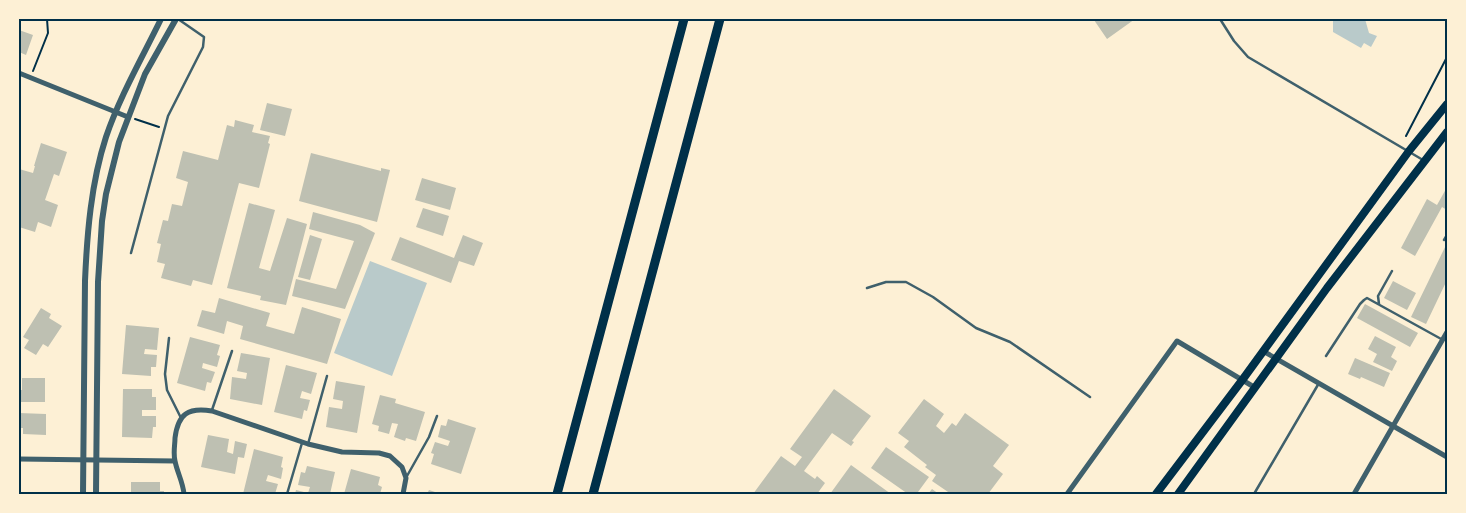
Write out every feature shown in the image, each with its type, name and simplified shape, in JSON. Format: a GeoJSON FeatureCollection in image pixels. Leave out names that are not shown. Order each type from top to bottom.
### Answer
{"type":"FeatureCollection","features":[{"type":"Feature","properties":{"kind":"highway"},"geometry":{"type":"LineString","coordinates":[[557,494],[684,19]]}},
{"type":"Feature","properties":{"kind":"highway"},"geometry":{"type":"LineString","coordinates":[[593,494],[720,19]]}},
{"type":"Feature","properties":{"kind":"main road"},"geometry":{"type":"LineString","coordinates":[[1156,494],[1243,379],[1409,151],[1447,104]]}},
{"type":"Feature","properties":{"kind":"main road"},"geometry":{"type":"LineString","coordinates":[[1178,494],[1254,387],[1447,132]]}},
{"type":"Feature","properties":{"kind":"street"},"geometry":{"type":"LineString","coordinates":[[83,494],[83,362],[86,249],[98,166],[116,112],[161,19]]}},
{"type":"Feature","properties":{"kind":"street"},"geometry":{"type":"LineString","coordinates":[[96,494],[98,282],[102,221],[106,194],[128,117],[145,74],[177,19]]}},
{"type":"Feature","properties":{"kind":"street"},"geometry":{"type":"LineString","coordinates":[[19,73],[128,117]]}},
{"type":"Feature","properties":{"kind":"street"},"geometry":{"type":"LineString","coordinates":[[1354,494],[1447,332]]}},
{"type":"Feature","properties":{"kind":"street"},"geometry":{"type":"LineString","coordinates":[[1067,494],[1177,341],[1254,387]]}},
{"type":"Feature","properties":{"kind":"street"},"geometry":{"type":"LineString","coordinates":[[1263,351],[1447,457]]}},
{"type":"Feature","properties":{"kind":"street"},"geometry":{"type":"LineString","coordinates":[[184,494],[174,461],[176,430],[184,414],[194,410],[212,412],[305,443],[342,452],[383,454],[397,461],[402,467],[406,478],[403,494]]}},
{"type":"Feature","properties":{"kind":"street"},"geometry":{"type":"LineString","coordinates":[[19,459],[174,461]]}},
{"type":"Feature","properties":{"kind":"lane"},"geometry":{"type":"LineString","coordinates":[[131,253],[168,116],[204,42],[204,37],[177,19]]}},
{"type":"Feature","properties":{"kind":"lane"},"geometry":{"type":"LineString","coordinates":[[1220,19],[1248,57],[1424,161]]}},
{"type":"Feature","properties":{"kind":"lane"},"geometry":{"type":"LineString","coordinates":[[1444,240],[1447,235]]}},
{"type":"Feature","properties":{"kind":"lane"},"geometry":{"type":"LineString","coordinates":[[1379,304],[1378,296],[1392,271]]}},
{"type":"Feature","properties":{"kind":"lane"},"geometry":{"type":"LineString","coordinates":[[867,288],[886,282],[906,282],[976,328],[1010,342],[1090,396]]}},
{"type":"Feature","properties":{"kind":"lane"},"geometry":{"type":"LineString","coordinates":[[1326,356],[1367,298],[1443,340]]}},
{"type":"Feature","properties":{"kind":"lane"},"geometry":{"type":"LineString","coordinates":[[169,338],[165,374],[167,390],[181,418]]}},
{"type":"Feature","properties":{"kind":"lane"},"geometry":{"type":"LineString","coordinates":[[212,412],[232,351]]}},
{"type":"Feature","properties":{"kind":"lane"},"geometry":{"type":"LineString","coordinates":[[287,494],[327,376]]}},
{"type":"Feature","properties":{"kind":"lane"},"geometry":{"type":"LineString","coordinates":[[1254,494],[1319,383]]}},
{"type":"Feature","properties":{"kind":"lane"},"geometry":{"type":"LineString","coordinates":[[406,478],[437,416]]}},
{"type":"Feature","properties":{"kind":"path"},"geometry":{"type":"LineString","coordinates":[[30,78],[48,33],[47,19]]}},
{"type":"Feature","properties":{"kind":"path"},"geometry":{"type":"LineString","coordinates":[[1406,136],[1447,57]]}},
{"type":"Feature","properties":{"kind":"path"},"geometry":{"type":"LineString","coordinates":[[128,117],[165,128]]}},
{"type":"Feature","properties":{"kind":"shaded area"},"geometry":{"type":"Polygon","coordinates":[[[1333,19],[1365,19],[1369,33],[1377,36],[1371,47],[1364,43],[1361,48],[1333,32],[1333,19]]]}},
{"type":"Feature","properties":{"kind":"shaded area"},"geometry":{"type":"Polygon","coordinates":[[[370,261],[427,283],[392,376],[334,353],[370,261]]]}},
{"type":"Feature","properties":{"kind":"building"},"geometry":{"type":"Polygon","coordinates":[[[1095,19],[1135,19],[1107,39],[1095,19]]]}},
{"type":"Feature","properties":{"kind":"building"},"geometry":{"type":"Polygon","coordinates":[[[19,30],[33,35],[26,55],[19,52],[19,30]]]}},
{"type":"Feature","properties":{"kind":"building"},"geometry":{"type":"Polygon","coordinates":[[[267,103],[292,109],[285,136],[260,130],[267,103]]]}},
{"type":"Feature","properties":{"kind":"building"},"geometry":{"type":"Polygon","coordinates":[[[235,120],[254,125],[252,132],[270,136],[268,143],[270,144],[259,188],[239,183],[212,285],[193,280],[191,286],[161,278],[165,264],[157,262],[161,244],[157,243],[163,220],[168,221],[172,204],[182,206],[188,182],[176,178],[183,151],[218,160],[227,125],[234,127],[235,120]]]}},
{"type":"Feature","properties":{"kind":"building"},"geometry":{"type":"Polygon","coordinates":[[[41,143],[67,152],[59,176],[54,174],[45,200],[58,205],[51,227],[38,222],[35,232],[19,227],[19,169],[33,173],[41,143]]]}},
{"type":"Feature","properties":{"kind":"building"},"geometry":{"type":"Polygon","coordinates":[[[311,153],[381,171],[381,168],[390,170],[377,222],[299,201],[311,153]]]}},
{"type":"Feature","properties":{"kind":"building"},"geometry":{"type":"Polygon","coordinates":[[[422,178],[456,188],[450,210],[415,200],[422,178]]]}},
{"type":"Feature","properties":{"kind":"building"},"geometry":{"type":"Polygon","coordinates":[[[1446,189],[1447,210],[1442,207],[1415,256],[1401,248],[1427,199],[1437,205],[1446,189]]]}},
{"type":"Feature","properties":{"kind":"building"},"geometry":{"type":"Polygon","coordinates":[[[249,203],[275,210],[259,268],[270,271],[287,218],[307,224],[286,305],[260,300],[261,296],[227,288],[249,203]]]}},
{"type":"Feature","properties":{"kind":"building"},"geometry":{"type":"Polygon","coordinates":[[[423,208],[449,216],[443,236],[416,227],[423,208]]]}},
{"type":"Feature","properties":{"kind":"building"},"geometry":{"type":"Polygon","coordinates":[[[313,212],[360,225],[375,233],[345,309],[292,296],[296,279],[336,289],[354,241],[309,229],[313,212]]]}},
{"type":"Feature","properties":{"kind":"building"},"geometry":{"type":"Polygon","coordinates":[[[310,235],[322,239],[310,280],[298,277],[310,235]]]}},
{"type":"Feature","properties":{"kind":"building"},"geometry":{"type":"Polygon","coordinates":[[[463,235],[483,243],[474,266],[459,261],[451,283],[391,260],[400,237],[454,258],[463,235]]]}},
{"type":"Feature","properties":{"kind":"building"},"geometry":{"type":"Polygon","coordinates":[[[1447,243],[1447,280],[1426,324],[1411,317],[1447,243]]]}},
{"type":"Feature","properties":{"kind":"building"},"geometry":{"type":"Polygon","coordinates":[[[1393,281],[1416,293],[1407,310],[1384,298],[1393,281]]]}},
{"type":"Feature","properties":{"kind":"building"},"geometry":{"type":"Polygon","coordinates":[[[219,298],[270,313],[266,326],[294,334],[302,307],[341,319],[327,364],[240,339],[243,326],[227,321],[224,334],[197,326],[202,310],[215,313],[219,298]]]}},
{"type":"Feature","properties":{"kind":"building"},"geometry":{"type":"Polygon","coordinates":[[[1365,304],[1418,333],[1410,347],[1357,318],[1365,304]]]}},
{"type":"Feature","properties":{"kind":"building"},"geometry":{"type":"Polygon","coordinates":[[[41,308],[51,314],[49,318],[62,326],[48,347],[43,344],[36,355],[24,348],[29,340],[23,337],[41,308]]]}},
{"type":"Feature","properties":{"kind":"building"},"geometry":{"type":"Polygon","coordinates":[[[126,325],[159,328],[157,350],[145,349],[144,354],[157,355],[156,367],[151,367],[151,376],[122,374],[126,325]]]}},
{"type":"Feature","properties":{"kind":"building"},"geometry":{"type":"Polygon","coordinates":[[[1375,336],[1396,347],[1391,357],[1397,361],[1392,371],[1373,362],[1377,354],[1368,349],[1375,336]]]}},
{"type":"Feature","properties":{"kind":"building"},"geometry":{"type":"Polygon","coordinates":[[[190,337],[220,345],[217,355],[220,356],[217,367],[203,363],[202,368],[215,372],[211,383],[207,382],[205,391],[177,383],[190,337]]]}},
{"type":"Feature","properties":{"kind":"building"},"geometry":{"type":"Polygon","coordinates":[[[241,353],[270,358],[262,405],[230,399],[232,377],[246,379],[247,373],[237,371],[241,353]]]}},
{"type":"Feature","properties":{"kind":"building"},"geometry":{"type":"Polygon","coordinates":[[[1355,358],[1390,373],[1384,387],[1361,377],[1360,379],[1348,374],[1355,358]]]}},
{"type":"Feature","properties":{"kind":"building"},"geometry":{"type":"Polygon","coordinates":[[[286,365],[317,373],[311,394],[302,391],[300,398],[310,400],[307,411],[304,410],[302,419],[274,412],[286,365]]]}},
{"type":"Feature","properties":{"kind":"building"},"geometry":{"type":"Polygon","coordinates":[[[22,378],[45,378],[45,402],[19,402],[22,378]]]}},
{"type":"Feature","properties":{"kind":"building"},"geometry":{"type":"Polygon","coordinates":[[[336,381],[365,386],[357,433],[326,427],[329,407],[342,409],[343,401],[333,399],[336,381]]]}},
{"type":"Feature","properties":{"kind":"building"},"geometry":{"type":"Polygon","coordinates":[[[123,389],[152,389],[152,397],[156,397],[156,410],[142,410],[142,416],[156,416],[156,427],[153,427],[152,438],[122,437],[123,389]]]}},
{"type":"Feature","properties":{"kind":"building"},"geometry":{"type":"Polygon","coordinates":[[[834,389],[871,416],[852,441],[854,442],[851,446],[832,433],[804,471],[815,479],[817,476],[825,483],[817,494],[753,494],[781,456],[795,466],[802,457],[790,449],[834,389]]]}},
{"type":"Feature","properties":{"kind":"building"},"geometry":{"type":"Polygon","coordinates":[[[380,395],[396,399],[395,403],[425,412],[416,441],[406,438],[405,441],[394,437],[398,424],[392,423],[389,434],[378,431],[379,426],[372,424],[380,395]]]}},
{"type":"Feature","properties":{"kind":"building"},"geometry":{"type":"Polygon","coordinates":[[[924,399],[944,414],[936,426],[944,433],[952,423],[956,426],[965,413],[1009,445],[993,466],[1003,474],[988,494],[951,494],[932,481],[936,475],[925,467],[927,465],[904,447],[909,441],[898,433],[924,399]]]}},
{"type":"Feature","properties":{"kind":"building"},"geometry":{"type":"Polygon","coordinates":[[[19,413],[46,414],[46,435],[23,434],[23,428],[19,428],[19,413]]]}},
{"type":"Feature","properties":{"kind":"building"},"geometry":{"type":"Polygon","coordinates":[[[448,419],[476,428],[461,474],[431,464],[434,454],[431,453],[435,442],[448,446],[450,441],[438,437],[441,425],[446,426],[448,419]]]}},
{"type":"Feature","properties":{"kind":"building"},"geometry":{"type":"Polygon","coordinates":[[[208,435],[229,439],[227,452],[233,454],[235,441],[247,444],[244,458],[238,457],[235,474],[201,467],[208,435]]]}},
{"type":"Feature","properties":{"kind":"building"},"geometry":{"type":"Polygon","coordinates":[[[886,447],[929,477],[918,492],[922,494],[908,494],[871,468],[886,447]]]}},
{"type":"Feature","properties":{"kind":"building"},"geometry":{"type":"Polygon","coordinates":[[[254,449],[283,457],[281,479],[268,475],[266,481],[278,484],[275,494],[243,494],[254,449]]]}},
{"type":"Feature","properties":{"kind":"building"},"geometry":{"type":"Polygon","coordinates":[[[851,465],[891,494],[830,494],[851,465]]]}},
{"type":"Feature","properties":{"kind":"building"},"geometry":{"type":"Polygon","coordinates":[[[307,466],[335,472],[330,494],[295,494],[296,490],[308,493],[310,487],[298,485],[301,472],[305,473],[307,466]]]}},
{"type":"Feature","properties":{"kind":"building"},"geometry":{"type":"Polygon","coordinates":[[[351,469],[380,477],[378,485],[382,487],[380,494],[344,494],[351,469]]]}},
{"type":"Feature","properties":{"kind":"building"},"geometry":{"type":"Polygon","coordinates":[[[131,482],[160,482],[160,491],[164,491],[164,494],[131,494],[131,482]]]}},
{"type":"Feature","properties":{"kind":"building"},"geometry":{"type":"Polygon","coordinates":[[[932,489],[939,494],[928,494],[932,489]]]}},
{"type":"Feature","properties":{"kind":"building"},"geometry":{"type":"Polygon","coordinates":[[[429,490],[441,494],[427,494],[429,490]]]}}]}
